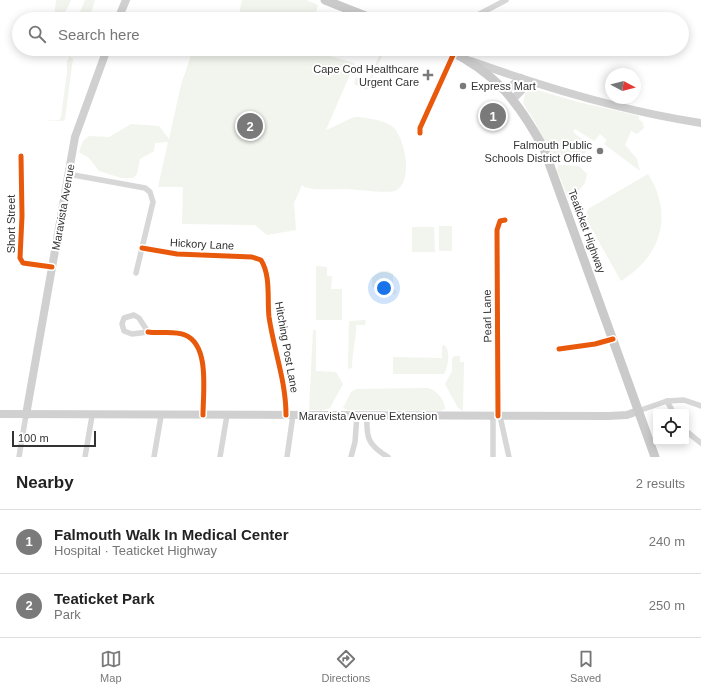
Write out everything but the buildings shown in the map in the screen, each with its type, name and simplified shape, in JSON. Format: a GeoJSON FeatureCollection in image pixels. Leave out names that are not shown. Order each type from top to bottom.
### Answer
{"type":"FeatureCollection","features":[{"type":"Feature","properties":{"kind":"main road"},"geometry":{"type":"LineString","coordinates":[[121,12],[126,0]]}},
{"type":"Feature","properties":{"kind":"main road"},"geometry":{"type":"LineString","coordinates":[[325,0],[355,12]]}},
{"type":"Feature","properties":{"kind":"main road","name":"Maravista Avenue"},"geometry":{"type":"LineString","coordinates":[[26,415],[68,174],[78,127],[104,56]]}},
{"type":"Feature","properties":{"kind":"main road","name":"Teaticket Highway"},"geometry":{"type":"LineString","coordinates":[[461,56],[483,70],[513,99],[530,124],[546,154],[655,457]]}},
{"type":"Feature","properties":{"kind":"main road"},"geometry":{"type":"LineString","coordinates":[[465,58],[534,83],[622,107],[701,123]]}},
{"type":"Feature","properties":{"kind":"main road"},"geometry":{"type":"LineString","coordinates":[[505,91],[521,78]]}},
{"type":"Feature","properties":{"kind":"main road"},"geometry":{"type":"LineString","coordinates":[[513,99],[524,88],[534,83]]}},
{"type":"Feature","properties":{"kind":"main road","name":"Maravista Avenue Extension"},"geometry":{"type":"LineString","coordinates":[[26,415],[619,416],[638,411]]}},
{"type":"Feature","properties":{"kind":"main road"},"geometry":{"type":"LineString","coordinates":[[0,414],[26,415]]}},
{"type":"Feature","properties":{"kind":"street"},"geometry":{"type":"LineString","coordinates":[[483,12],[506,0]]}},
{"type":"Feature","properties":{"kind":"street"},"geometry":{"type":"LineString","coordinates":[[420,133],[420,128],[448,56]]}},
{"type":"Feature","properties":{"kind":"street","name":"Short Street"},"geometry":{"type":"LineString","coordinates":[[21,156],[22,216],[20,258],[23,263],[52,267]]}},
{"type":"Feature","properties":{"kind":"street"},"geometry":{"type":"LineString","coordinates":[[68,174],[130,184],[148,190],[152,195],[153,202],[136,273]]}},
{"type":"Feature","properties":{"kind":"street","name":"Pearl Lane"},"geometry":{"type":"LineString","coordinates":[[497,416],[496,230],[500,221],[504,220]]}},
{"type":"Feature","properties":{"kind":"street","name":"Hickory Lane"},"geometry":{"type":"LineString","coordinates":[[142,248],[177,254],[252,257],[261,260]]}},
{"type":"Feature","properties":{"kind":"street","name":"Hitching Post Lane"},"geometry":{"type":"LineString","coordinates":[[261,260],[266,272],[269,317],[290,415],[287,457]]}},
{"type":"Feature","properties":{"kind":"street"},"geometry":{"type":"LineString","coordinates":[[148,332],[137,316],[130,315],[123,321],[123,328],[126,333],[180,333],[189,337],[198,344],[203,360],[203,415]]}},
{"type":"Feature","properties":{"kind":"street"},"geometry":{"type":"LineString","coordinates":[[559,349],[595,344],[613,339]]}},
{"type":"Feature","properties":{"kind":"street"},"geometry":{"type":"LineString","coordinates":[[638,411],[667,401],[684,400],[701,406]]}},
{"type":"Feature","properties":{"kind":"street"},"geometry":{"type":"LineString","coordinates":[[667,401],[671,409]]}},
{"type":"Feature","properties":{"kind":"street"},"geometry":{"type":"LineString","coordinates":[[19,457],[26,415]]}},
{"type":"Feature","properties":{"kind":"street"},"geometry":{"type":"LineString","coordinates":[[220,457],[227,415]]}},
{"type":"Feature","properties":{"kind":"street"},"geometry":{"type":"LineString","coordinates":[[351,457],[355,442],[357,415]]}},
{"type":"Feature","properties":{"kind":"street"},"geometry":{"type":"LineString","coordinates":[[367,415],[368,438],[375,448],[388,457]]}},
{"type":"Feature","properties":{"kind":"street"},"geometry":{"type":"LineString","coordinates":[[85,457],[92,416]]}},
{"type":"Feature","properties":{"kind":"street"},"geometry":{"type":"LineString","coordinates":[[154,457],[162,416]]}},
{"type":"Feature","properties":{"kind":"street"},"geometry":{"type":"LineString","coordinates":[[493,457],[497,416]]}},
{"type":"Feature","properties":{"kind":"street"},"geometry":{"type":"LineString","coordinates":[[497,416],[508,457]]}},
{"type":"Feature","properties":{"kind":"street"},"geometry":{"type":"LineString","coordinates":[[689,433],[701,443]]}},
{"type":"Feature","properties":{"kind":"shaded area"},"geometry":{"type":"Polygon","coordinates":[[[56,0],[71,0],[65,12],[55,12],[56,0]]]}},
{"type":"Feature","properties":{"kind":"shaded area"},"geometry":{"type":"Polygon","coordinates":[[[85,0],[95,0],[91,12],[80,12],[85,0]]]}},
{"type":"Feature","properties":{"kind":"shaded area"},"geometry":{"type":"Polygon","coordinates":[[[242,0],[306,0],[318,5],[316,12],[239,12],[242,0]]]}},
{"type":"Feature","properties":{"kind":"shaded area"},"geometry":{"type":"Polygon","coordinates":[[[70,56],[73,59],[65,119],[63,121],[43,120],[59,120],[61,117],[67,72],[67,60],[70,56]]]}},
{"type":"Feature","properties":{"kind":"shaded area"},"geometry":{"type":"Polygon","coordinates":[[[191,56],[329,56],[355,63],[326,130],[356,117],[387,123],[394,128],[401,141],[406,159],[405,177],[402,185],[397,190],[380,192],[348,189],[315,189],[302,185],[294,203],[296,230],[267,235],[255,225],[182,224],[183,187],[158,187],[168,142],[155,143],[154,151],[140,159],[137,174],[133,178],[121,178],[99,171],[89,158],[79,152],[83,141],[89,136],[109,137],[131,124],[159,126],[169,139],[181,85],[191,56]]]}},
{"type":"Feature","properties":{"kind":"shaded area"},"geometry":{"type":"Polygon","coordinates":[[[379,56],[382,56],[367,90],[354,84],[356,77],[368,82],[379,56]]]}},
{"type":"Feature","properties":{"kind":"shaded area"},"geometry":{"type":"Polygon","coordinates":[[[530,90],[537,90],[578,102],[639,116],[644,128],[637,134],[631,131],[625,145],[637,159],[640,171],[604,144],[607,140],[600,134],[594,141],[575,129],[573,132],[586,142],[589,148],[584,154],[590,158],[587,161],[557,161],[552,158],[535,122],[523,103],[525,94],[530,90]]]}},
{"type":"Feature","properties":{"kind":"shaded area"},"geometry":{"type":"Polygon","coordinates":[[[558,166],[579,166],[587,174],[585,183],[572,199],[568,198],[557,170],[558,166]]]}},
{"type":"Feature","properties":{"kind":"shaded area"},"geometry":{"type":"Polygon","coordinates":[[[648,174],[656,189],[660,204],[661,219],[659,234],[654,247],[646,260],[635,271],[621,281],[585,217],[588,209],[648,174]]]}},
{"type":"Feature","properties":{"kind":"shaded area"},"geometry":{"type":"Polygon","coordinates":[[[439,226],[452,226],[452,251],[439,251],[439,226]]]}},
{"type":"Feature","properties":{"kind":"shaded area"},"geometry":{"type":"Polygon","coordinates":[[[412,227],[434,227],[435,252],[412,252],[412,227]]]}},
{"type":"Feature","properties":{"kind":"shaded area"},"geometry":{"type":"Polygon","coordinates":[[[316,266],[327,267],[327,276],[332,276],[331,289],[342,289],[342,320],[316,320],[316,266]]]}},
{"type":"Feature","properties":{"kind":"shaded area"},"geometry":{"type":"Polygon","coordinates":[[[380,271],[388,271],[393,274],[393,288],[397,292],[394,295],[390,291],[377,291],[372,287],[372,278],[380,271]]]}},
{"type":"Feature","properties":{"kind":"shaded area"},"geometry":{"type":"Polygon","coordinates":[[[366,320],[365,325],[356,325],[352,368],[348,369],[349,322],[366,320]]]}},
{"type":"Feature","properties":{"kind":"shaded area"},"geometry":{"type":"Polygon","coordinates":[[[313,330],[316,330],[316,371],[336,372],[343,384],[330,408],[324,410],[309,410],[313,330]]]}},
{"type":"Feature","properties":{"kind":"shaded area"},"geometry":{"type":"Polygon","coordinates":[[[444,345],[448,351],[448,364],[444,374],[393,374],[393,357],[442,358],[442,346],[444,345]]]}},
{"type":"Feature","properties":{"kind":"shaded area"},"geometry":{"type":"Polygon","coordinates":[[[454,356],[460,356],[460,362],[464,362],[463,411],[458,408],[445,384],[452,371],[452,359],[454,356]]]}},
{"type":"Feature","properties":{"kind":"shaded area"},"geometry":{"type":"Polygon","coordinates":[[[428,388],[440,396],[444,403],[445,409],[440,411],[348,410],[343,408],[351,392],[356,389],[428,388]]]}},
{"type":"Feature","properties":{"kind":"cycle path"},"geometry":{"type":"LineString","coordinates":[[420,133],[420,128],[453,56]]}},
{"type":"Feature","properties":{"kind":"cycle path"},"geometry":{"type":"LineString","coordinates":[[21,156],[22,216],[20,258],[23,263],[52,267]]}},
{"type":"Feature","properties":{"kind":"cycle path"},"geometry":{"type":"LineString","coordinates":[[498,416],[497,230],[500,221],[505,220]]}},
{"type":"Feature","properties":{"kind":"cycle path"},"geometry":{"type":"LineString","coordinates":[[142,248],[177,254],[252,257],[261,260],[266,273],[269,317],[282,378],[286,415]]}},
{"type":"Feature","properties":{"kind":"cycle path"},"geometry":{"type":"LineString","coordinates":[[148,332],[176,333],[185,335],[193,340],[202,359],[204,382],[203,415]]}},
{"type":"Feature","properties":{"kind":"cycle path"},"geometry":{"type":"LineString","coordinates":[[559,349],[595,344],[613,339]]}},
{"type":"Feature","properties":{"kind":"place","name":"Cape Cod Healthcare Urgent Care"},"geometry":{"type":"Point","coordinates":[428,75]}},
{"type":"Feature","properties":{"kind":"place","name":"Express Mart"},"geometry":{"type":"Point","coordinates":[463,86]}},
{"type":"Feature","properties":{"kind":"place","name":"Falmouth Walk In Medical Center"},"geometry":{"type":"Point","coordinates":[493,116]}},
{"type":"Feature","properties":{"kind":"place","name":"Teaticket Park"},"geometry":{"type":"Point","coordinates":[250,126]}},
{"type":"Feature","properties":{"kind":"place","name":"Falmouth Public Schools District Office"},"geometry":{"type":"Point","coordinates":[600,151]}}]}
